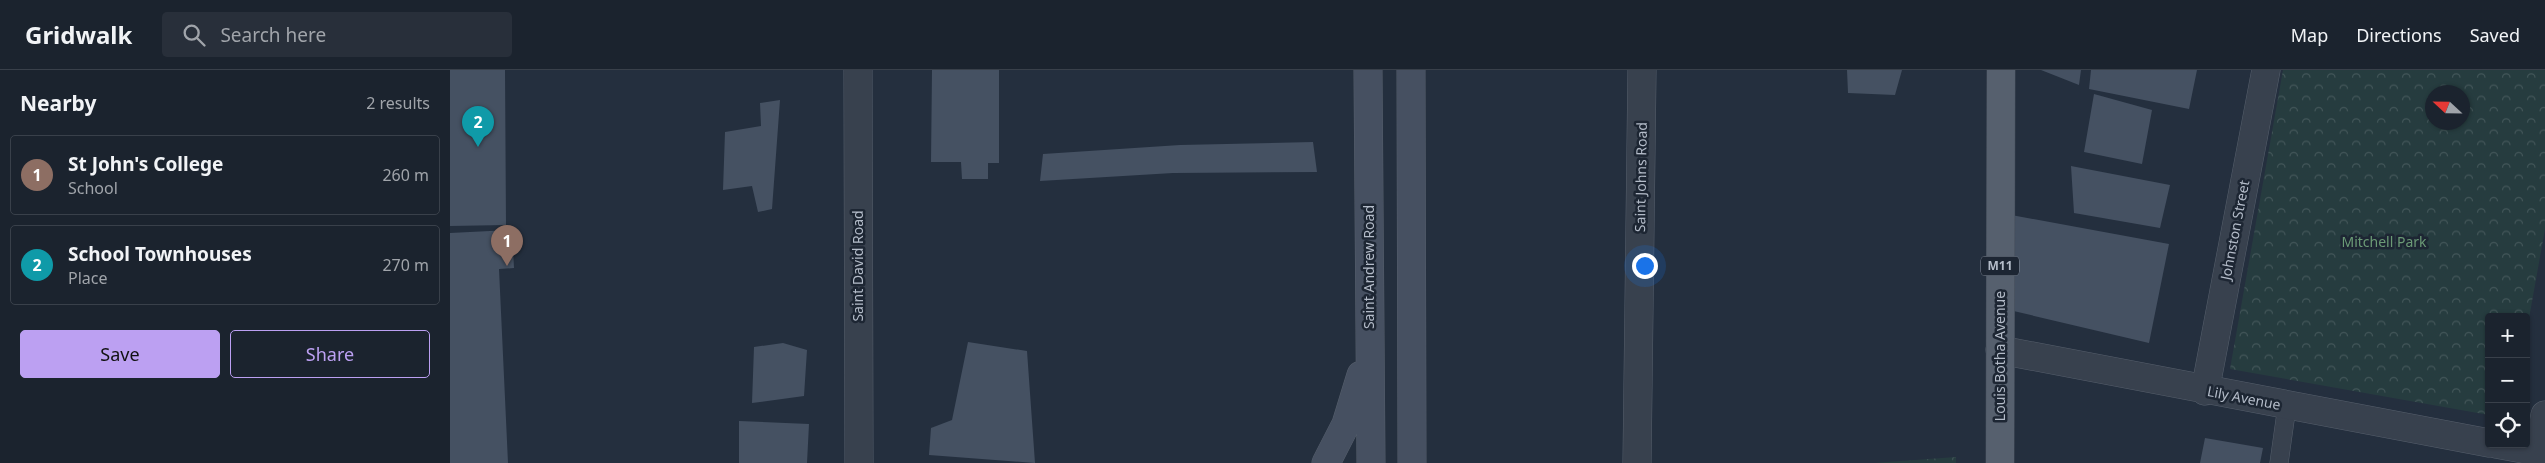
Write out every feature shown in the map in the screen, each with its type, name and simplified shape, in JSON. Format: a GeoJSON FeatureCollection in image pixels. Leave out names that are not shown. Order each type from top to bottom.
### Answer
{"type":"FeatureCollection","features":[{"type":"Feature","properties":{"kind":"main road","name":"Saint Andrew Road"},"geometry":{"type":"LineString","coordinates":[[1368,70],[1371,463]]}},
{"type":"Feature","properties":{"kind":"main road"},"geometry":{"type":"LineString","coordinates":[[1411,70],[1412,463]]}},
{"type":"Feature","properties":{"kind":"main road","name":"Louis Botha Avenue"},"geometry":{"type":"LineString","coordinates":[[2000,463],[2001,70]]}},
{"type":"Feature","properties":{"kind":"main road"},"geometry":{"type":"LineString","coordinates":[[1326,463],[1346,424],[1357,390],[1363,365],[1369,299]]}},
{"type":"Feature","properties":{"kind":"street","name":"Saint David Road"},"geometry":{"type":"LineString","coordinates":[[858,70],[859,463]]}},
{"type":"Feature","properties":{"kind":"street","name":"Saint Johns Road"},"geometry":{"type":"LineString","coordinates":[[1638,463],[1642,70]]}},
{"type":"Feature","properties":{"kind":"street","name":"Johnston Street"},"geometry":{"type":"LineString","coordinates":[[2205,391],[2266,70]]}},
{"type":"Feature","properties":{"kind":"street","name":"Lily Avenue"},"geometry":{"type":"LineString","coordinates":[[2000,350],[2205,391],[2485,442]]}},
{"type":"Feature","properties":{"kind":"street"},"geometry":{"type":"LineString","coordinates":[[2511,448],[2540,456],[2545,415]]}},
{"type":"Feature","properties":{"kind":"lane"},"geometry":{"type":"LineString","coordinates":[[2279,463],[2288,406]]}},
{"type":"Feature","properties":{"kind":"green space","name":"Mitchell Park"},"geometry":{"type":"Polygon","coordinates":[[[2283,70],[2545,70],[2545,229],[2530,313],[2485,313],[2485,414],[2230,369],[2283,70]]]}},
{"type":"Feature","properties":{"kind":"green space"},"geometry":{"type":"Polygon","coordinates":[[[1956,457],[1956,463],[1874,463],[1956,457]]]}},
{"type":"Feature","properties":{"kind":"building"},"geometry":{"type":"Polygon","coordinates":[[[450,70],[505,70],[506,225],[450,226],[450,70]]]}},
{"type":"Feature","properties":{"kind":"building"},"geometry":{"type":"Polygon","coordinates":[[[932,70],[999,70],[999,163],[988,163],[988,179],[962,179],[961,162],[931,162],[932,70]]]}},
{"type":"Feature","properties":{"kind":"building"},"geometry":{"type":"Polygon","coordinates":[[[1847,70],[1902,70],[1895,95],[1848,93],[1847,70]]]}},
{"type":"Feature","properties":{"kind":"building"},"geometry":{"type":"Polygon","coordinates":[[[2041,70],[2081,70],[2079,85],[2041,70]]]}},
{"type":"Feature","properties":{"kind":"building"},"geometry":{"type":"Polygon","coordinates":[[[2091,70],[2197,70],[2189,109],[2089,89],[2091,70]]]}},
{"type":"Feature","properties":{"kind":"building"},"geometry":{"type":"Polygon","coordinates":[[[2094,94],[2152,110],[2142,164],[2084,152],[2094,94]]]}},
{"type":"Feature","properties":{"kind":"building"},"geometry":{"type":"Polygon","coordinates":[[[780,100],[772,209],[758,212],[752,186],[723,190],[725,132],[761,126],[760,103],[780,100]]]}},
{"type":"Feature","properties":{"kind":"building"},"geometry":{"type":"Polygon","coordinates":[[[1313,142],[1317,172],[1173,173],[1040,181],[1043,154],[1180,145],[1313,142]]]}},
{"type":"Feature","properties":{"kind":"building"},"geometry":{"type":"Polygon","coordinates":[[[2071,166],[2170,185],[2160,228],[2074,213],[2071,166]]]}},
{"type":"Feature","properties":{"kind":"building"},"geometry":{"type":"Polygon","coordinates":[[[2006,214],[2169,244],[2149,343],[2005,309],[2006,214]]]}},
{"type":"Feature","properties":{"kind":"building"},"geometry":{"type":"Polygon","coordinates":[[[512,230],[514,268],[499,269],[508,463],[450,463],[450,233],[512,230]]]}},
{"type":"Feature","properties":{"kind":"building"},"geometry":{"type":"Polygon","coordinates":[[[968,342],[1027,351],[1035,463],[929,455],[931,428],[952,420],[968,342]]]}},
{"type":"Feature","properties":{"kind":"building"},"geometry":{"type":"Polygon","coordinates":[[[783,343],[807,350],[804,396],[752,403],[754,347],[783,343]]]}},
{"type":"Feature","properties":{"kind":"building"},"geometry":{"type":"Polygon","coordinates":[[[739,421],[809,424],[807,463],[739,463],[739,421]]]}},
{"type":"Feature","properties":{"kind":"building"},"geometry":{"type":"Polygon","coordinates":[[[2205,438],[2263,448],[2260,463],[2200,463],[2205,438]]]}},
{"type":"Feature","properties":{"kind":"place","name":"School Townhouses"},"geometry":{"type":"Point","coordinates":[478,147]}},
{"type":"Feature","properties":{"kind":"place","name":"St John's College"},"geometry":{"type":"Point","coordinates":[507,266]}}]}
